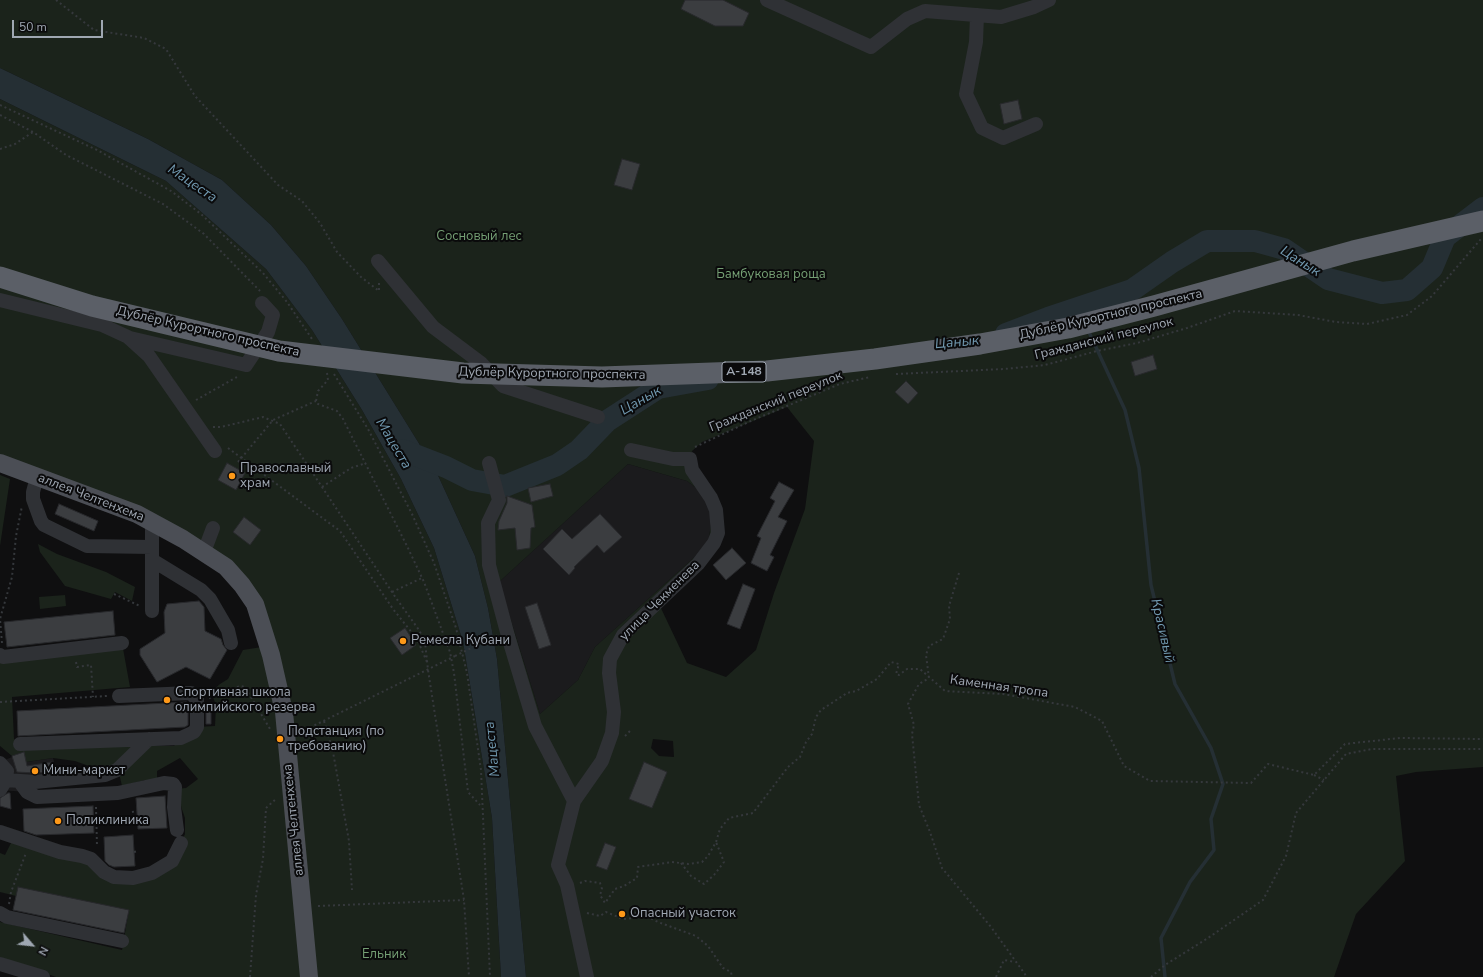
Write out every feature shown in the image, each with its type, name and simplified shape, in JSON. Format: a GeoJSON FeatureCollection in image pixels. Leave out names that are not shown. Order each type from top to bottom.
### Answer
{"type":"FeatureCollection","features":[{"type":"Feature","properties":{"kind":"highway","name":"Дублёр Курортного проспекта"},"geometry":{"type":"LineString","coordinates":[[0,277],[92,306],[279,351],[463,373],[602,377],[767,371],[875,359],[980,344],[1068,328],[1353,251],[1483,221]]}},
{"type":"Feature","properties":{"kind":"main road","name":"аллея Челтенхема"},"geometry":{"type":"LineString","coordinates":[[0,463],[35,484],[137,514],[152,522],[204,552],[226,567],[242,585],[255,604],[271,655],[284,712],[309,977]]}},
{"type":"Feature","properties":{"kind":"street"},"geometry":{"type":"LineString","coordinates":[[767,0],[871,47],[907,19],[925,11],[1001,17],[1034,7],[1049,0]]}},
{"type":"Feature","properties":{"kind":"street"},"geometry":{"type":"LineString","coordinates":[[977,15],[976,42],[966,94],[982,128],[1003,138],[1036,124]]}},
{"type":"Feature","properties":{"kind":"street"},"geometry":{"type":"LineString","coordinates":[[378,261],[433,327],[481,363],[503,386],[598,417]]}},
{"type":"Feature","properties":{"kind":"street"},"geometry":{"type":"LineString","coordinates":[[0,300],[102,325],[128,337],[246,365],[268,332],[273,315],[261,297]]}},
{"type":"Feature","properties":{"kind":"street"},"geometry":{"type":"LineString","coordinates":[[128,337],[149,356],[219,448]]}},
{"type":"Feature","properties":{"kind":"street"},"geometry":{"type":"LineString","coordinates":[[631,450],[674,459],[690,459]]}},
{"type":"Feature","properties":{"kind":"street","name":"улица Чекменева"},"geometry":{"type":"LineString","coordinates":[[587,977],[567,885],[558,865],[574,801],[602,761],[612,733],[614,712],[609,672],[610,659],[616,646],[623,635],[698,564],[714,543],[718,522],[716,510],[712,498],[692,470],[690,459]]}},
{"type":"Feature","properties":{"kind":"street"},"geometry":{"type":"LineString","coordinates":[[489,463],[499,500],[488,523],[491,572],[508,636],[535,726],[574,801]]}},
{"type":"Feature","properties":{"kind":"street"},"geometry":{"type":"LineString","coordinates":[[35,484],[39,517],[44,525],[82,545],[152,554],[201,590],[210,599],[228,630],[231,643]]}},
{"type":"Feature","properties":{"kind":"street"},"geometry":{"type":"LineString","coordinates":[[152,522],[152,611]]}},
{"type":"Feature","properties":{"kind":"street"},"geometry":{"type":"LineString","coordinates":[[204,552],[213,528]]}},
{"type":"Feature","properties":{"kind":"street"},"geometry":{"type":"LineString","coordinates":[[1,650],[3,657],[122,643]]}},
{"type":"Feature","properties":{"kind":"street"},"geometry":{"type":"LineString","coordinates":[[20,744],[181,738],[194,732],[197,727],[197,700],[191,694],[119,696]]}},
{"type":"Feature","properties":{"kind":"street"},"geometry":{"type":"LineString","coordinates":[[8,784],[105,775],[117,770],[149,739]]}},
{"type":"Feature","properties":{"kind":"street"},"geometry":{"type":"LineString","coordinates":[[0,763],[7,771],[8,784]]}},
{"type":"Feature","properties":{"kind":"street"},"geometry":{"type":"LineString","coordinates":[[0,832],[60,852],[82,856],[91,860],[104,872],[114,877],[133,878],[152,873],[172,861],[179,836],[174,807],[175,787],[173,784],[164,783],[118,793],[37,796],[8,784]]}},
{"type":"Feature","properties":{"kind":"street"},"geometry":{"type":"LineString","coordinates":[[3,915],[122,941]]}},
{"type":"Feature","properties":{"kind":"street"},"geometry":{"type":"LineString","coordinates":[[0,964],[43,977]]}},
{"type":"Feature","properties":{"kind":"path"},"geometry":{"type":"LineString","coordinates":[[56,0],[94,30],[144,38],[166,49],[195,96],[278,185],[302,201],[320,223],[337,252],[361,277],[379,291],[378,261]]}},
{"type":"Feature","properties":{"kind":"path"},"geometry":{"type":"LineString","coordinates":[[0,105],[97,150],[171,191],[201,214],[239,249],[287,302],[315,345]]}},
{"type":"Feature","properties":{"kind":"path"},"geometry":{"type":"LineString","coordinates":[[0,115],[33,132],[66,155],[163,204],[204,234],[261,297]]}},
{"type":"Feature","properties":{"kind":"path"},"geometry":{"type":"LineString","coordinates":[[0,149],[15,144],[33,132]]}},
{"type":"Feature","properties":{"kind":"path","name":"Гражданский переулок"},"geometry":{"type":"LineString","coordinates":[[904,370],[889,373],[1004,369],[1045,365],[1097,351],[1137,343],[1187,328],[1235,311],[1298,315],[1336,322],[1367,324],[1407,315],[1432,296],[1483,236]]}},
{"type":"Feature","properties":{"kind":"path"},"geometry":{"type":"LineString","coordinates":[[331,369],[368,428],[412,514],[436,570],[456,628],[467,673],[481,770],[481,806],[490,977]]}},
{"type":"Feature","properties":{"kind":"path"},"geometry":{"type":"LineString","coordinates":[[316,401],[318,391],[328,380],[327,372]]}},
{"type":"Feature","properties":{"kind":"path"},"geometry":{"type":"LineString","coordinates":[[195,401],[244,373]]}},
{"type":"Feature","properties":{"kind":"path","name":"Гражданский переулок"},"geometry":{"type":"LineString","coordinates":[[690,459],[692,451],[702,442],[840,384],[874,375],[859,376]]}},
{"type":"Feature","properties":{"kind":"path"},"geometry":{"type":"LineString","coordinates":[[316,401],[318,404],[337,411],[343,419],[422,578],[451,658],[468,792],[481,806]]}},
{"type":"Feature","properties":{"kind":"path"},"geometry":{"type":"LineString","coordinates":[[238,462],[273,420],[316,401]]}},
{"type":"Feature","properties":{"kind":"path"},"geometry":{"type":"LineString","coordinates":[[211,427],[221,427],[263,418],[273,420],[285,430],[392,592],[419,630],[425,642],[428,670],[464,900],[469,977]]}},
{"type":"Feature","properties":{"kind":"path"},"geometry":{"type":"LineString","coordinates":[[219,448],[241,458],[340,531],[393,609],[417,639],[428,663]]}},
{"type":"Feature","properties":{"kind":"path"},"geometry":{"type":"LineString","coordinates":[[322,487],[351,468],[366,463]]}},
{"type":"Feature","properties":{"kind":"path"},"geometry":{"type":"LineString","coordinates":[[1,650],[0,619],[12,577],[16,536],[24,498],[35,484]]}},
{"type":"Feature","properties":{"kind":"path"},"geometry":{"type":"LineString","coordinates":[[959,573],[949,606],[950,619],[943,639],[929,646],[926,655],[929,678],[919,684],[908,704],[914,725],[912,734],[919,805],[942,868],[991,927],[1027,977]]}},
{"type":"Feature","properties":{"kind":"path"},"geometry":{"type":"LineString","coordinates":[[392,592],[422,578]]}},
{"type":"Feature","properties":{"kind":"path"},"geometry":{"type":"LineString","coordinates":[[114,594],[132,604],[152,611]]}},
{"type":"Feature","properties":{"kind":"path"},"geometry":{"type":"LineString","coordinates":[[304,731],[498,635]]}},
{"type":"Feature","properties":{"kind":"path"},"geometry":{"type":"LineString","coordinates":[[75,648],[77,667],[91,665],[93,697]]}},
{"type":"Feature","properties":{"kind":"path","name":"Каменная тропа"},"geometry":{"type":"LineString","coordinates":[[567,885],[578,884],[585,881],[600,883],[602,889],[600,895],[605,903],[615,889],[624,886],[637,878],[638,867],[680,862],[688,864],[702,862],[708,856],[716,842],[720,829],[729,818],[753,813],[788,767],[800,757],[806,742],[812,734],[816,717],[821,710],[847,693],[856,691],[877,679],[891,662],[899,664],[896,674],[899,675],[907,669],[920,669],[945,690],[1003,694],[1074,707],[1102,721],[1124,766],[1150,781],[1251,784],[1268,764],[1314,775]]}},
{"type":"Feature","properties":{"kind":"path"},"geometry":{"type":"LineString","coordinates":[[204,700],[240,686],[245,687],[272,732]]}},
{"type":"Feature","properties":{"kind":"path"},"geometry":{"type":"LineString","coordinates":[[0,702],[119,696]]}},
{"type":"Feature","properties":{"kind":"path"},"geometry":{"type":"LineString","coordinates":[[324,721],[333,752],[349,841],[352,890]]}},
{"type":"Feature","properties":{"kind":"path"},"geometry":{"type":"LineString","coordinates":[[1324,780],[1314,775],[1345,744],[1400,738],[1483,739]]}},
{"type":"Feature","properties":{"kind":"path"},"geometry":{"type":"LineString","coordinates":[[1151,977],[1165,965],[1208,938],[1263,900],[1286,856],[1296,813],[1346,754],[1372,749],[1483,749]]}},
{"type":"Feature","properties":{"kind":"path"},"geometry":{"type":"LineString","coordinates":[[95,794],[97,846]]}},
{"type":"Feature","properties":{"kind":"path"},"geometry":{"type":"LineString","coordinates":[[250,977],[256,895],[263,859],[266,808]]}},
{"type":"Feature","properties":{"kind":"path"},"geometry":{"type":"LineString","coordinates":[[132,812],[137,811]]}},
{"type":"Feature","properties":{"kind":"path"},"geometry":{"type":"LineString","coordinates":[[680,862],[691,876],[704,884],[714,875],[724,862],[716,842]]}},
{"type":"Feature","properties":{"kind":"path"},"geometry":{"type":"LineString","coordinates":[[3,915],[30,843]]}},
{"type":"Feature","properties":{"kind":"path"},"geometry":{"type":"LineString","coordinates":[[310,906],[464,900]]}},
{"type":"Feature","properties":{"kind":"path"},"geometry":{"type":"LineString","coordinates":[[574,914],[593,913],[600,916],[606,912],[623,919],[635,918],[636,910],[664,925],[696,936],[708,946],[723,968],[731,972],[732,977]]}},
{"type":"Feature","properties":{"kind":"path"},"geometry":{"type":"LineString","coordinates":[[996,977],[1004,960],[1015,962]]}},
{"type":"Feature","properties":{"kind":"shaded area"},"geometry":{"type":"Polygon","coordinates":[[[628,464],[687,481],[702,492],[713,510],[708,545],[595,647],[578,680],[540,714],[499,582],[628,464]]]}},
{"type":"Feature","properties":{"kind":"shaded area"},"geometry":{"type":"Polygon","coordinates":[[[24,752],[27,762],[53,758],[59,779],[27,792],[0,790],[0,762],[24,752]]]}},
{"type":"Feature","properties":{"kind":"green space"},"geometry":{"type":"Polygon","coordinates":[[[0,0],[1483,0],[1483,767],[1416,772],[1396,776],[1405,861],[1356,914],[1334,977],[526,977],[497,659],[488,608],[475,556],[436,471],[342,319],[306,266],[271,225],[222,180],[148,139],[0,68],[0,0]],[[787,407],[702,442],[692,451],[690,464],[711,498],[716,510],[718,533],[714,543],[698,564],[658,602],[687,663],[726,677],[756,650],[774,593],[805,509],[814,441],[787,407]],[[628,464],[499,582],[540,714],[578,680],[595,647],[708,545],[713,510],[702,492],[687,481],[628,464]],[[653,739],[651,748],[659,756],[674,757],[673,741],[653,739]]]}},
{"type":"Feature","properties":{"kind":"green space","name":"Ельник"},"geometry":{"type":"Polygon","coordinates":[[[0,99],[166,181],[266,269],[312,330],[362,410],[401,479],[434,548],[463,642],[492,818],[501,977],[56,977],[0,957],[0,922],[122,950],[129,910],[18,887],[16,896],[0,892],[0,853],[5,855],[14,837],[60,852],[104,872],[152,873],[181,843],[185,834],[185,818],[175,789],[186,788],[198,779],[180,758],[157,771],[157,785],[145,780],[122,786],[119,773],[100,770],[75,761],[53,758],[26,762],[23,752],[12,756],[0,746],[0,655],[122,643],[130,687],[12,697],[14,739],[20,744],[174,746],[181,738],[197,727],[215,726],[216,705],[211,692],[228,679],[243,650],[268,646],[255,604],[204,552],[0,463],[0,99]]]}},
{"type":"Feature","properties":{"kind":"green space"},"geometry":{"type":"Polygon","coordinates":[[[0,475],[10,479],[0,546],[0,475]]]}},
{"type":"Feature","properties":{"kind":"green space"},"geometry":{"type":"Polygon","coordinates":[[[38,544],[57,554],[106,572],[135,587],[132,601],[115,592],[111,599],[65,586],[40,552],[38,544]]]}},
{"type":"Feature","properties":{"kind":"green space"},"geometry":{"type":"Polygon","coordinates":[[[65,595],[66,606],[40,609],[39,597],[65,595]]]}},
{"type":"Feature","properties":{"kind":"water","name":"Мацеста"},"geometry":{"type":"Polygon","coordinates":[[[0,68],[148,139],[222,180],[271,225],[306,266],[342,319],[436,471],[475,556],[488,608],[497,659],[526,977],[501,977],[492,818],[463,642],[434,548],[401,479],[362,410],[312,330],[266,269],[166,181],[0,99],[0,68]]]}},
{"type":"Feature","properties":{"kind":"building"},"geometry":{"type":"Polygon","coordinates":[[[685,0],[723,0],[749,13],[743,26],[715,26],[681,9],[685,0]]]}},
{"type":"Feature","properties":{"kind":"building"},"geometry":{"type":"Polygon","coordinates":[[[1018,100],[1022,119],[1004,124],[1000,104],[1018,100]]]}},
{"type":"Feature","properties":{"kind":"building"},"geometry":{"type":"Polygon","coordinates":[[[622,159],[640,164],[632,190],[614,185],[622,159]]]}},
{"type":"Feature","properties":{"kind":"building"},"geometry":{"type":"Polygon","coordinates":[[[1153,355],[1157,369],[1135,376],[1131,362],[1153,355]]]}},
{"type":"Feature","properties":{"kind":"building"},"geometry":{"type":"Polygon","coordinates":[[[906,381],[918,393],[908,404],[895,392],[906,381]]]}},
{"type":"Feature","properties":{"kind":"building","name":"Православный храм"},"geometry":{"type":"Polygon","coordinates":[[[227,463],[245,473],[236,490],[218,480],[227,463]]]}},
{"type":"Feature","properties":{"kind":"building"},"geometry":{"type":"Polygon","coordinates":[[[779,482],[794,490],[778,517],[787,521],[770,555],[774,557],[767,571],[751,563],[761,538],[757,536],[775,501],[770,498],[779,482]]]}},
{"type":"Feature","properties":{"kind":"building"},"geometry":{"type":"Polygon","coordinates":[[[550,484],[553,496],[531,502],[528,488],[550,484]]]}},
{"type":"Feature","properties":{"kind":"building"},"geometry":{"type":"Polygon","coordinates":[[[507,496],[532,505],[535,527],[531,528],[530,548],[517,550],[515,528],[498,530],[499,521],[507,503],[507,496]]]}},
{"type":"Feature","properties":{"kind":"building"},"geometry":{"type":"Polygon","coordinates":[[[59,504],[98,521],[94,531],[55,514],[59,504]]]}},
{"type":"Feature","properties":{"kind":"building"},"geometry":{"type":"Polygon","coordinates":[[[600,514],[622,537],[604,553],[597,545],[574,567],[575,568],[569,575],[543,549],[562,529],[572,539],[600,514]]]}},
{"type":"Feature","properties":{"kind":"building"},"geometry":{"type":"Polygon","coordinates":[[[244,517],[261,530],[250,545],[233,532],[244,517]]]}},
{"type":"Feature","properties":{"kind":"building"},"geometry":{"type":"Polygon","coordinates":[[[732,548],[746,563],[726,580],[713,565],[732,548]]]}},
{"type":"Feature","properties":{"kind":"building"},"geometry":{"type":"Polygon","coordinates":[[[743,584],[755,589],[740,629],[727,624],[743,584]]]}},
{"type":"Feature","properties":{"kind":"building"},"geometry":{"type":"Polygon","coordinates":[[[199,601],[204,607],[205,631],[221,639],[227,650],[210,679],[186,667],[157,682],[140,655],[140,649],[165,633],[164,612],[167,604],[199,601]]]}},
{"type":"Feature","properties":{"kind":"building"},"geometry":{"type":"Polygon","coordinates":[[[537,603],[551,645],[539,649],[525,607],[537,603]]]}},
{"type":"Feature","properties":{"kind":"building"},"geometry":{"type":"Polygon","coordinates":[[[113,611],[115,635],[7,647],[4,622],[113,611]]]}},
{"type":"Feature","properties":{"kind":"building"},"geometry":{"type":"Polygon","coordinates":[[[405,628],[416,645],[402,655],[390,638],[405,628]]]}},
{"type":"Feature","properties":{"kind":"building"},"geometry":{"type":"Polygon","coordinates":[[[186,702],[186,705],[188,705],[188,725],[185,727],[18,736],[17,711],[186,702]]]}},
{"type":"Feature","properties":{"kind":"building"},"geometry":{"type":"Polygon","coordinates":[[[206,704],[211,704],[211,724],[206,724],[206,704]]]}},
{"type":"Feature","properties":{"kind":"building"},"geometry":{"type":"Polygon","coordinates":[[[24,752],[27,766],[52,762],[54,772],[17,772],[12,756],[24,752]]]}},
{"type":"Feature","properties":{"kind":"building"},"geometry":{"type":"Polygon","coordinates":[[[644,762],[667,772],[652,808],[629,799],[644,762]]]}},
{"type":"Feature","properties":{"kind":"building"},"geometry":{"type":"Polygon","coordinates":[[[10,793],[11,809],[0,806],[0,798],[10,793]]]}},
{"type":"Feature","properties":{"kind":"building"},"geometry":{"type":"Polygon","coordinates":[[[165,796],[167,828],[138,829],[136,798],[165,796]]]}},
{"type":"Feature","properties":{"kind":"building","name":"Поликлиника"},"geometry":{"type":"Polygon","coordinates":[[[93,806],[94,833],[36,835],[24,831],[23,809],[93,806]]]}},
{"type":"Feature","properties":{"kind":"building"},"geometry":{"type":"Polygon","coordinates":[[[133,835],[135,866],[114,867],[109,865],[105,861],[104,837],[133,835]]]}},
{"type":"Feature","properties":{"kind":"building"},"geometry":{"type":"Polygon","coordinates":[[[605,843],[616,847],[607,870],[596,866],[605,843]]]}},
{"type":"Feature","properties":{"kind":"building"},"geometry":{"type":"Polygon","coordinates":[[[18,887],[129,910],[124,933],[13,910],[18,887]]]}},
{"type":"Feature","properties":{"kind":"waterway","name":"Цанык"},"geometry":{"type":"LineString","coordinates":[[1006,334],[1048,318],[1132,290],[1172,262],[1207,241],[1255,241],[1284,249],[1328,279],[1382,293],[1407,290],[1432,268],[1445,237],[1483,208]]}},
{"type":"Feature","properties":{"kind":"waterway","name":"Красивый"},"geometry":{"type":"LineString","coordinates":[[1077,308],[1082,318]]}},
{"type":"Feature","properties":{"kind":"waterway","name":"Красивый"},"geometry":{"type":"LineString","coordinates":[[1088,330],[1125,410],[1139,468],[1151,585],[1175,684],[1211,748],[1223,784],[1211,819],[1214,850],[1190,882],[1161,938],[1165,977]]}},
{"type":"Feature","properties":{"kind":"waterway","name":"Цанык"},"geometry":{"type":"LineString","coordinates":[[402,450],[446,467],[472,480],[505,486],[557,465],[579,450],[607,421],[658,388],[708,379]]}},
{"type":"Feature","properties":{"kind":"place","name":"Православный храм"},"geometry":{"type":"Point","coordinates":[232,476]}},
{"type":"Feature","properties":{"kind":"place","name":"Ремесла Кубани"},"geometry":{"type":"Point","coordinates":[403,641]}},
{"type":"Feature","properties":{"kind":"place","name":"Спортивная школа олимпийского резерва"},"geometry":{"type":"Point","coordinates":[167,700]}},
{"type":"Feature","properties":{"kind":"place","name":"Подстанция (по требованию)"},"geometry":{"type":"Point","coordinates":[280,739]}},
{"type":"Feature","properties":{"kind":"place","name":"Мини-маркет"},"geometry":{"type":"Point","coordinates":[35,771]}},
{"type":"Feature","properties":{"kind":"place","name":"Поликлиника"},"geometry":{"type":"Point","coordinates":[58,821]}},
{"type":"Feature","properties":{"kind":"place","name":"Опасный участок"},"geometry":{"type":"Point","coordinates":[622,914]}},
{"type":"Feature","properties":{"kind":"park label","name":"Сосновый лес"},"geometry":{"type":"Point","coordinates":[479,237]}},
{"type":"Feature","properties":{"kind":"park label","name":"Бамбуковая роща"},"geometry":{"type":"Point","coordinates":[771,275]}}]}
